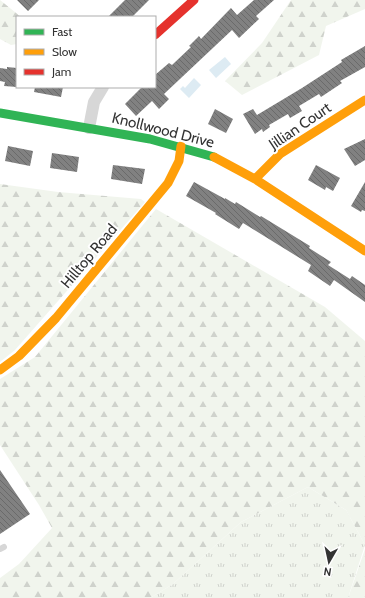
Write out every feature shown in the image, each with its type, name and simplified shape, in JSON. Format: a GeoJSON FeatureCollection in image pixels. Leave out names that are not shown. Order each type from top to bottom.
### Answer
{"type":"FeatureCollection","features":[{"type":"Feature","properties":{"kind":"street"},"geometry":{"type":"LineString","coordinates":[[156,34],[194,0]]}},
{"type":"Feature","properties":{"kind":"street"},"geometry":{"type":"LineString","coordinates":[[89,128],[94,102],[102,88]]}},
{"type":"Feature","properties":{"kind":"street","name":"Jillian Court"},"geometry":{"type":"LineString","coordinates":[[255,179],[280,154],[365,100]]}},
{"type":"Feature","properties":{"kind":"street","name":"Knollwood Drive"},"geometry":{"type":"LineString","coordinates":[[0,113],[89,128],[181,146],[209,154],[255,179],[365,251]]}},
{"type":"Feature","properties":{"kind":"street","name":"Hilltop Road"},"geometry":{"type":"LineString","coordinates":[[0,370],[19,356],[56,318],[164,189],[179,161],[181,146]]}},
{"type":"Feature","properties":{"kind":"green space"},"geometry":{"type":"Polygon","coordinates":[[[0,0],[20,16],[16,16],[16,44],[11,45],[0,39],[0,0]]]}},
{"type":"Feature","properties":{"kind":"green space"},"geometry":{"type":"Polygon","coordinates":[[[291,0],[365,0],[365,9],[326,26],[319,55],[242,95],[225,81],[262,43],[291,0]]]}},
{"type":"Feature","properties":{"kind":"green space"},"geometry":{"type":"Polygon","coordinates":[[[0,184],[58,192],[141,199],[145,202],[15,350],[0,362],[0,184]]]}},
{"type":"Feature","properties":{"kind":"green space"},"geometry":{"type":"Polygon","coordinates":[[[156,209],[325,307],[365,341],[365,545],[346,510],[308,487],[241,522],[173,584],[150,598],[0,598],[0,578],[19,564],[52,528],[0,445],[0,379],[35,357],[156,209]]]}},
{"type":"Feature","properties":{"kind":"green space"},"geometry":{"type":"Polygon","coordinates":[[[308,487],[346,510],[365,545],[348,598],[150,598],[173,584],[241,522],[308,487]]]}},
{"type":"Feature","properties":{"kind":"green space"},"geometry":{"type":"Polygon","coordinates":[[[365,549],[365,598],[348,598],[365,549]]]}},
{"type":"Feature","properties":{"kind":"shaded area"},"geometry":{"type":"Polygon","coordinates":[[[225,57],[231,64],[216,78],[209,70],[225,57]]]}},
{"type":"Feature","properties":{"kind":"shaded area"},"geometry":{"type":"Polygon","coordinates":[[[194,78],[201,85],[189,98],[180,89],[183,86],[185,88],[194,78]]]}},
{"type":"Feature","properties":{"kind":"building"},"geometry":{"type":"Polygon","coordinates":[[[17,0],[39,0],[28,11],[17,0]]]}},
{"type":"Feature","properties":{"kind":"building"},"geometry":{"type":"Polygon","coordinates":[[[125,0],[149,0],[133,16],[109,16],[125,0]]]}},
{"type":"Feature","properties":{"kind":"building"},"geometry":{"type":"Polygon","coordinates":[[[254,0],[274,0],[256,16],[259,19],[239,38],[232,30],[164,94],[169,99],[159,109],[152,101],[136,116],[125,104],[141,88],[156,88],[156,74],[169,63],[172,65],[191,47],[189,46],[199,36],[201,39],[231,8],[237,15],[254,0]]]}},
{"type":"Feature","properties":{"kind":"building"},"geometry":{"type":"Polygon","coordinates":[[[365,46],[365,67],[340,81],[342,83],[321,97],[319,94],[299,106],[302,111],[290,118],[288,114],[269,125],[270,127],[263,132],[262,129],[255,134],[243,114],[253,109],[257,115],[302,88],[342,62],[341,60],[365,46]]]}},
{"type":"Feature","properties":{"kind":"building"},"geometry":{"type":"Polygon","coordinates":[[[7,67],[16,68],[16,87],[4,86],[5,82],[0,81],[0,68],[7,69],[7,67]]]}},
{"type":"Feature","properties":{"kind":"building"},"geometry":{"type":"Polygon","coordinates":[[[35,88],[63,88],[61,97],[34,92],[35,88]]]}},
{"type":"Feature","properties":{"kind":"building"},"geometry":{"type":"Polygon","coordinates":[[[215,109],[233,119],[226,133],[208,124],[215,109]]]}},
{"type":"Feature","properties":{"kind":"building"},"geometry":{"type":"Polygon","coordinates":[[[365,139],[365,160],[355,166],[344,149],[365,139]]]}},
{"type":"Feature","properties":{"kind":"building"},"geometry":{"type":"Polygon","coordinates":[[[8,146],[33,151],[30,166],[5,161],[8,146]]]}},
{"type":"Feature","properties":{"kind":"building"},"geometry":{"type":"Polygon","coordinates":[[[52,153],[79,157],[77,172],[50,168],[52,153]]]}},
{"type":"Feature","properties":{"kind":"building"},"geometry":{"type":"Polygon","coordinates":[[[113,165],[145,169],[142,184],[111,179],[113,165]]]}},
{"type":"Feature","properties":{"kind":"building"},"geometry":{"type":"Polygon","coordinates":[[[316,165],[340,178],[333,191],[326,187],[325,190],[308,180],[316,165]]]}},
{"type":"Feature","properties":{"kind":"building"},"geometry":{"type":"Polygon","coordinates":[[[194,182],[235,204],[236,202],[310,246],[309,248],[331,262],[328,265],[350,279],[352,276],[365,285],[365,302],[334,280],[330,286],[308,271],[311,265],[243,223],[239,229],[215,214],[216,213],[186,196],[194,182]]]}},
{"type":"Feature","properties":{"kind":"building"},"geometry":{"type":"Polygon","coordinates":[[[365,182],[365,211],[362,210],[361,212],[351,206],[365,182]]]}},
{"type":"Feature","properties":{"kind":"building"},"geometry":{"type":"Polygon","coordinates":[[[0,470],[30,514],[0,534],[0,470]]]}},
{"type":"Feature","properties":{"kind":"traffic: fast"},"geometry":{"type":"LineString","coordinates":[[0,113],[150,139],[214,157]]}},
{"type":"Feature","properties":{"kind":"traffic: slow"},"geometry":{"type":"LineString","coordinates":[[255,179],[280,154],[365,100]]}},
{"type":"Feature","properties":{"kind":"traffic: slow"},"geometry":{"type":"LineString","coordinates":[[0,370],[19,356],[56,318],[168,183],[179,161],[181,146]]}},
{"type":"Feature","properties":{"kind":"traffic: slow"},"geometry":{"type":"LineString","coordinates":[[214,157],[255,179],[365,251]]}},
{"type":"Feature","properties":{"kind":"traffic: jam"},"geometry":{"type":"LineString","coordinates":[[156,34],[194,0]]}}]}
